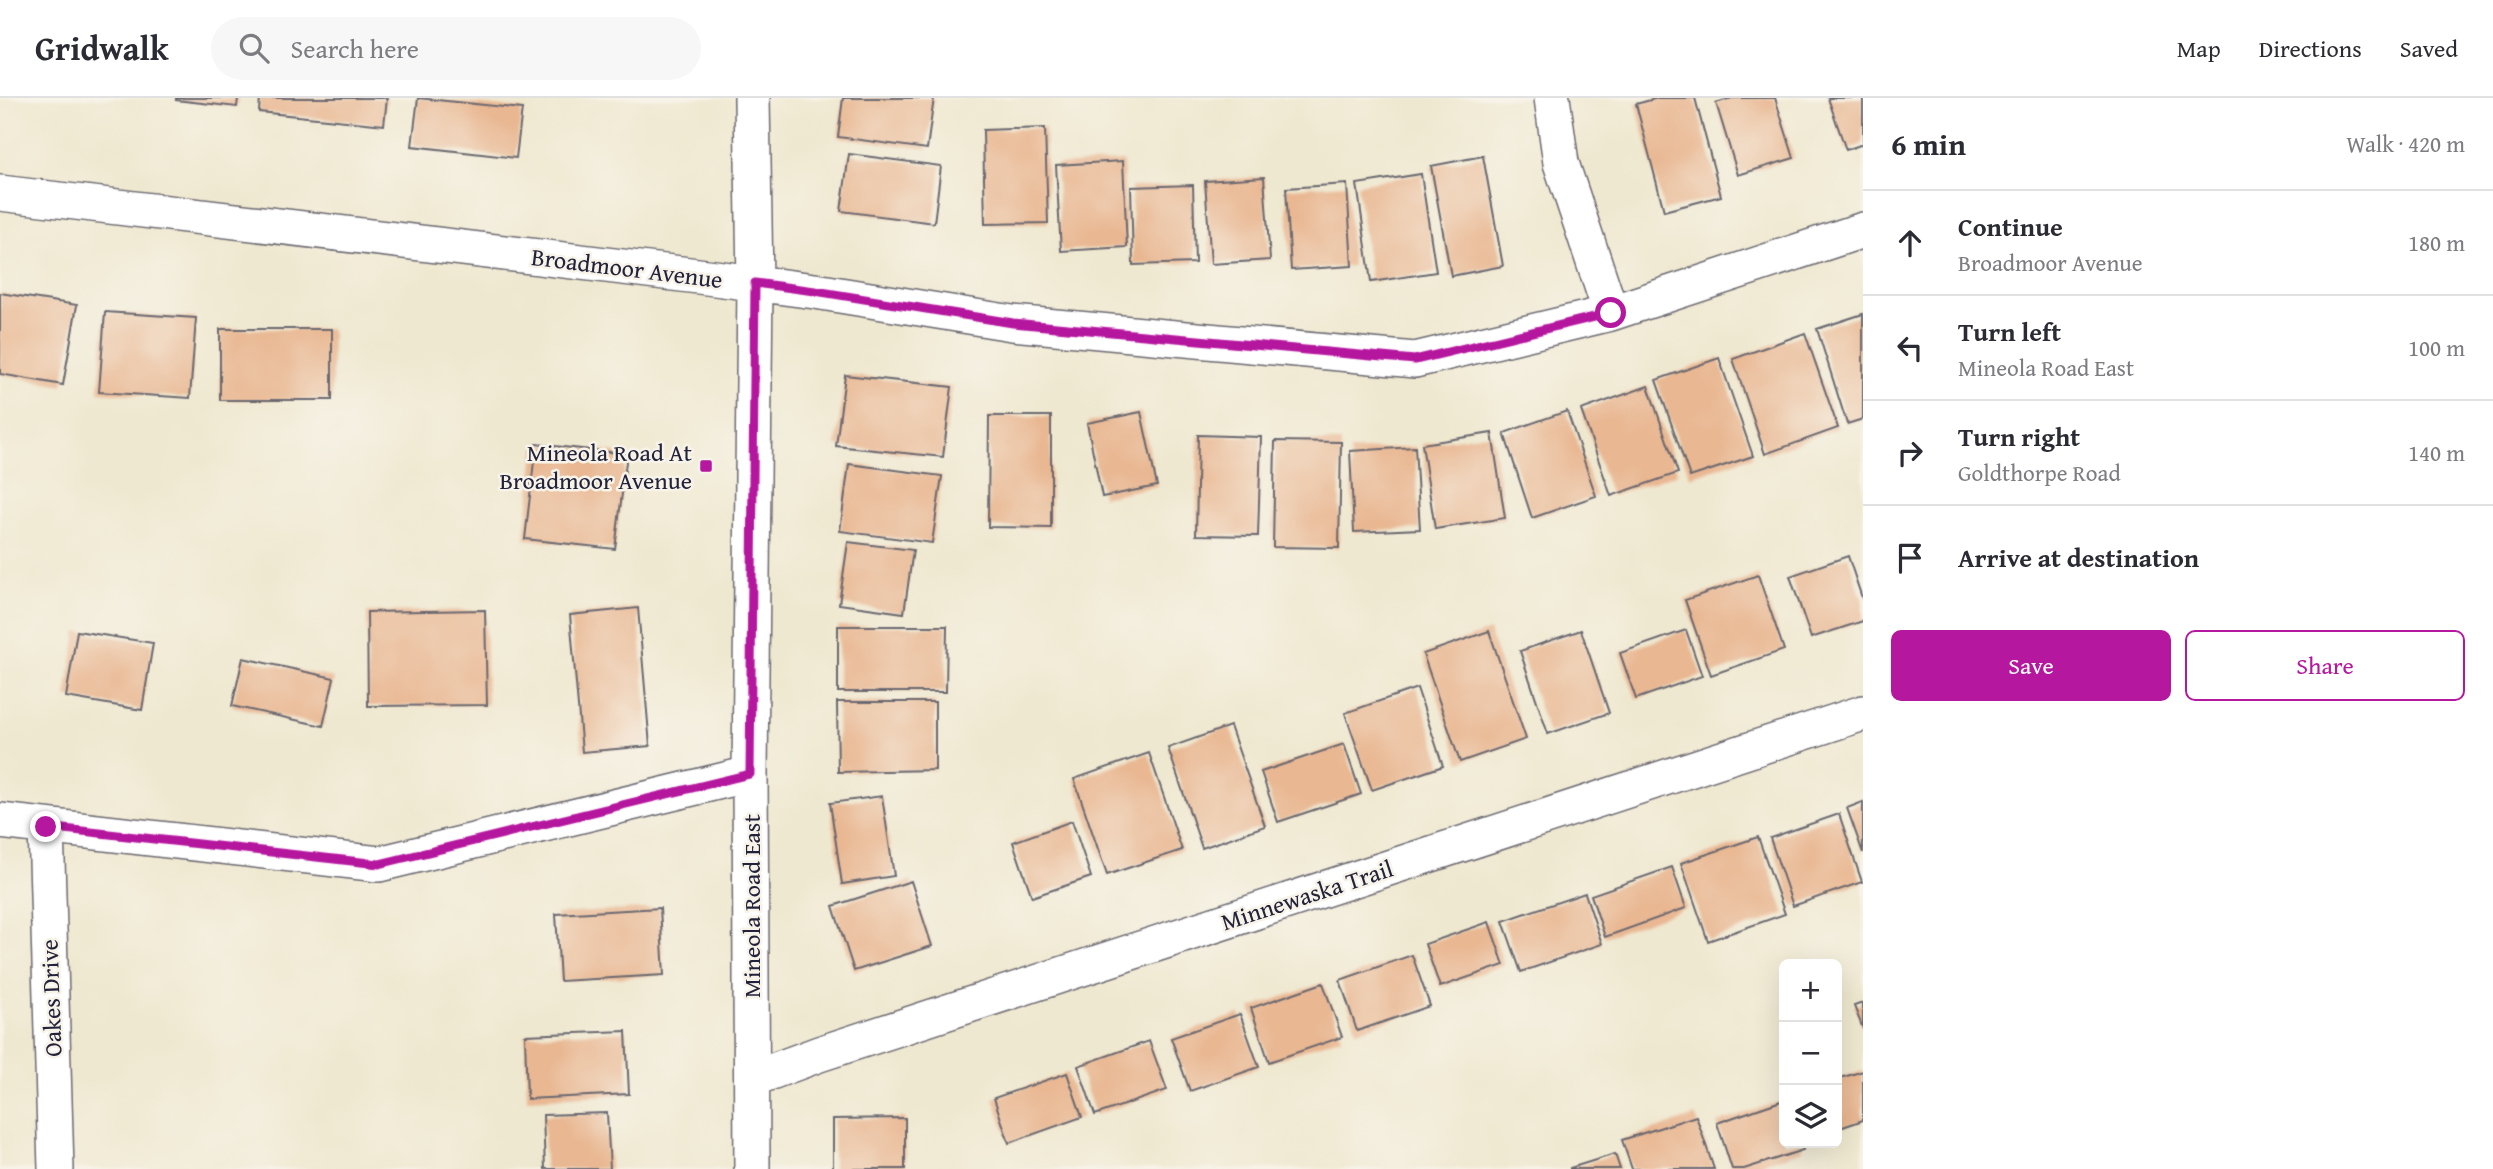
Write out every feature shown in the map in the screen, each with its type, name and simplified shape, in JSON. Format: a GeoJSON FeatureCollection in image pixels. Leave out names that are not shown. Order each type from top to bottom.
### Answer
{"type":"FeatureCollection","features":[{"type":"Feature","properties":{"kind":"street","name":"Mineola Road East"},"geometry":{"type":"LineString","coordinates":[[752,98],[755,283],[750,774],[752,1169]]}},
{"type":"Feature","properties":{"kind":"street"},"geometry":{"type":"LineString","coordinates":[[1552,98],[1561,163],[1611,313]]}},
{"type":"Feature","properties":{"kind":"street","name":"Broadmoor Avenue"},"geometry":{"type":"LineString","coordinates":[[0,193],[755,283],[1013,323],[1415,360],[1611,313],[1863,230]]}},
{"type":"Feature","properties":{"kind":"street","name":"Minnewaska Trail"},"geometry":{"type":"LineString","coordinates":[[752,1079],[820,1054],[1863,713]]}},
{"type":"Feature","properties":{"kind":"street"},"geometry":{"type":"LineString","coordinates":[[0,821],[379,864],[750,774]]}},
{"type":"Feature","properties":{"kind":"street","name":"Oakes Drive"},"geometry":{"type":"LineString","coordinates":[[46,827],[56,1169]]}},
{"type":"Feature","properties":{"kind":"building"},"geometry":{"type":"Polygon","coordinates":[[[176,98],[238,98],[237,107],[176,98]]]}},
{"type":"Feature","properties":{"kind":"building"},"geometry":{"type":"Polygon","coordinates":[[[260,98],[387,98],[384,125],[259,112],[260,98]]]}},
{"type":"Feature","properties":{"kind":"building"},"geometry":{"type":"Polygon","coordinates":[[[418,98],[522,109],[516,158],[412,146],[418,98]]]}},
{"type":"Feature","properties":{"kind":"building"},"geometry":{"type":"Polygon","coordinates":[[[843,98],[934,98],[927,149],[838,137],[843,98]]]}},
{"type":"Feature","properties":{"kind":"building"},"geometry":{"type":"Polygon","coordinates":[[[1658,98],[1695,98],[1721,196],[1664,211],[1636,104],[1658,98]]]}},
{"type":"Feature","properties":{"kind":"building"},"geometry":{"type":"Polygon","coordinates":[[[1732,98],[1775,98],[1794,158],[1738,175],[1716,103],[1732,98]]]}},
{"type":"Feature","properties":{"kind":"building"},"geometry":{"type":"Polygon","coordinates":[[[1828,98],[1863,98],[1863,144],[1846,150],[1828,98]]]}},
{"type":"Feature","properties":{"kind":"building"},"geometry":{"type":"Polygon","coordinates":[[[1045,128],[1048,223],[985,224],[983,130],[1045,128]]]}},
{"type":"Feature","properties":{"kind":"building"},"geometry":{"type":"Polygon","coordinates":[[[849,154],[941,166],[934,223],[841,211],[849,154]]]}},
{"type":"Feature","properties":{"kind":"building"},"geometry":{"type":"Polygon","coordinates":[[[1483,156],[1503,266],[1451,276],[1431,166],[1483,156]]]}},
{"type":"Feature","properties":{"kind":"building"},"geometry":{"type":"Polygon","coordinates":[[[1123,161],[1127,247],[1061,251],[1056,165],[1123,161]]]}},
{"type":"Feature","properties":{"kind":"building"},"geometry":{"type":"Polygon","coordinates":[[[1421,174],[1436,272],[1371,282],[1357,184],[1421,174]]]}},
{"type":"Feature","properties":{"kind":"building"},"geometry":{"type":"Polygon","coordinates":[[[1264,177],[1270,260],[1211,264],[1205,181],[1264,177]]]}},
{"type":"Feature","properties":{"kind":"building"},"geometry":{"type":"Polygon","coordinates":[[[1347,184],[1352,266],[1291,270],[1286,188],[1347,184]]]}},
{"type":"Feature","properties":{"kind":"building"},"geometry":{"type":"Polygon","coordinates":[[[1193,185],[1195,263],[1133,265],[1131,187],[1193,185]]]}},
{"type":"Feature","properties":{"kind":"building"},"geometry":{"type":"Polygon","coordinates":[[[0,293],[77,305],[63,385],[0,374],[0,293]]]}},
{"type":"Feature","properties":{"kind":"building"},"geometry":{"type":"Polygon","coordinates":[[[105,312],[196,318],[190,398],[99,392],[105,312]]]}},
{"type":"Feature","properties":{"kind":"building"},"geometry":{"type":"Polygon","coordinates":[[[1863,314],[1863,419],[1847,424],[1817,329],[1863,314]]]}},
{"type":"Feature","properties":{"kind":"building"},"geometry":{"type":"Polygon","coordinates":[[[220,329],[332,329],[332,400],[220,400],[220,329]]]}},
{"type":"Feature","properties":{"kind":"building"},"geometry":{"type":"Polygon","coordinates":[[[1805,333],[1838,428],[1765,454],[1733,359],[1805,333]]]}},
{"type":"Feature","properties":{"kind":"building"},"geometry":{"type":"Polygon","coordinates":[[[1719,358],[1753,456],[1690,477],[1656,380],[1719,358]]]}},
{"type":"Feature","properties":{"kind":"building"},"geometry":{"type":"Polygon","coordinates":[[[845,375],[952,387],[943,457],[836,446],[845,375]]]}},
{"type":"Feature","properties":{"kind":"building"},"geometry":{"type":"Polygon","coordinates":[[[1648,386],[1678,473],[1611,496],[1581,410],[1648,386]]]}},
{"type":"Feature","properties":{"kind":"building"},"geometry":{"type":"Polygon","coordinates":[[[1567,411],[1596,496],[1532,518],[1504,433],[1567,411]]]}},
{"type":"Feature","properties":{"kind":"building"},"geometry":{"type":"Polygon","coordinates":[[[1141,412],[1157,486],[1102,497],[1087,423],[1141,412]]]}},
{"type":"Feature","properties":{"kind":"building"},"geometry":{"type":"Polygon","coordinates":[[[989,416],[1051,416],[1051,528],[988,527],[989,416]]]}},
{"type":"Feature","properties":{"kind":"building"},"geometry":{"type":"Polygon","coordinates":[[[1492,433],[1505,518],[1435,529],[1422,444],[1492,433]]]}},
{"type":"Feature","properties":{"kind":"building"},"geometry":{"type":"Polygon","coordinates":[[[1198,435],[1261,437],[1258,536],[1196,535],[1198,435]]]}},
{"type":"Feature","properties":{"kind":"building"},"geometry":{"type":"Polygon","coordinates":[[[1275,441],[1341,442],[1339,548],[1273,547],[1275,441]]]}},
{"type":"Feature","properties":{"kind":"building"},"geometry":{"type":"Polygon","coordinates":[[[536,444],[627,454],[615,549],[525,539],[536,444]]]}},
{"type":"Feature","properties":{"kind":"building"},"geometry":{"type":"Polygon","coordinates":[[[1415,447],[1420,529],[1354,532],[1350,451],[1415,447]]]}},
{"type":"Feature","properties":{"kind":"building"},"geometry":{"type":"Polygon","coordinates":[[[849,464],[942,476],[932,543],[840,531],[849,464]]]}},
{"type":"Feature","properties":{"kind":"building"},"geometry":{"type":"Polygon","coordinates":[[[848,542],[913,550],[904,613],[839,604],[848,542]]]}},
{"type":"Feature","properties":{"kind":"building"},"geometry":{"type":"Polygon","coordinates":[[[1848,556],[1863,601],[1863,621],[1811,638],[1790,576],[1848,556]]]}},
{"type":"Feature","properties":{"kind":"building"},"geometry":{"type":"Polygon","coordinates":[[[1758,575],[1784,650],[1711,675],[1685,600],[1758,575]]]}},
{"type":"Feature","properties":{"kind":"building"},"geometry":{"type":"Polygon","coordinates":[[[638,608],[650,746],[582,752],[570,615],[638,608]]]}},
{"type":"Feature","properties":{"kind":"building"},"geometry":{"type":"Polygon","coordinates":[[[485,610],[487,705],[368,706],[367,612],[485,610]]]}},
{"type":"Feature","properties":{"kind":"building"},"geometry":{"type":"Polygon","coordinates":[[[838,626],[947,626],[946,692],[838,692],[838,626]]]}},
{"type":"Feature","properties":{"kind":"building"},"geometry":{"type":"Polygon","coordinates":[[[1581,630],[1609,713],[1548,734],[1520,651],[1581,630]]]}},
{"type":"Feature","properties":{"kind":"building"},"geometry":{"type":"Polygon","coordinates":[[[1686,630],[1702,676],[1636,699],[1620,653],[1686,630]]]}},
{"type":"Feature","properties":{"kind":"building"},"geometry":{"type":"Polygon","coordinates":[[[77,631],[153,643],[142,710],[66,697],[77,631]]]}},
{"type":"Feature","properties":{"kind":"building"},"geometry":{"type":"Polygon","coordinates":[[[1489,631],[1526,739],[1460,762],[1423,654],[1489,631]]]}},
{"type":"Feature","properties":{"kind":"building"},"geometry":{"type":"Polygon","coordinates":[[[243,658],[334,678],[323,726],[232,706],[243,658]]]}},
{"type":"Feature","properties":{"kind":"building"},"geometry":{"type":"Polygon","coordinates":[[[1417,688],[1443,766],[1372,790],[1345,713],[1417,688]]]}},
{"type":"Feature","properties":{"kind":"building"},"geometry":{"type":"Polygon","coordinates":[[[837,702],[935,702],[935,770],[838,772],[837,702]]]}},
{"type":"Feature","properties":{"kind":"building"},"geometry":{"type":"Polygon","coordinates":[[[1230,726],[1265,826],[1202,848],[1168,748],[1230,726]]]}},
{"type":"Feature","properties":{"kind":"building"},"geometry":{"type":"Polygon","coordinates":[[[1344,744],[1361,794],[1278,822],[1261,772],[1344,744]]]}},
{"type":"Feature","properties":{"kind":"building"},"geometry":{"type":"Polygon","coordinates":[[[1149,753],[1182,850],[1107,875],[1074,779],[1149,753]]]}},
{"type":"Feature","properties":{"kind":"building"},"geometry":{"type":"Polygon","coordinates":[[[882,796],[894,876],[842,884],[830,803],[882,796]]]}},
{"type":"Feature","properties":{"kind":"building"},"geometry":{"type":"Polygon","coordinates":[[[1863,802],[1863,853],[1847,808],[1863,802]]]}},
{"type":"Feature","properties":{"kind":"building"},"geometry":{"type":"Polygon","coordinates":[[[1839,814],[1862,882],[1793,906],[1770,838],[1839,814]]]}},
{"type":"Feature","properties":{"kind":"building"},"geometry":{"type":"Polygon","coordinates":[[[1072,821],[1091,877],[1032,897],[1013,842],[1072,821]]]}},
{"type":"Feature","properties":{"kind":"building"},"geometry":{"type":"Polygon","coordinates":[[[1758,837],[1785,914],[1708,941],[1681,863],[1758,837]]]}},
{"type":"Feature","properties":{"kind":"building"},"geometry":{"type":"Polygon","coordinates":[[[1672,867],[1686,908],[1605,937],[1591,895],[1672,867]]]}},
{"type":"Feature","properties":{"kind":"building"},"geometry":{"type":"Polygon","coordinates":[[[911,881],[932,946],[854,971],[833,906],[911,881]]]}},
{"type":"Feature","properties":{"kind":"building"},"geometry":{"type":"Polygon","coordinates":[[[1585,893],[1602,944],[1521,972],[1503,921],[1585,893]]]}},
{"type":"Feature","properties":{"kind":"building"},"geometry":{"type":"Polygon","coordinates":[[[660,908],[664,975],[560,981],[556,914],[660,908]]]}},
{"type":"Feature","properties":{"kind":"building"},"geometry":{"type":"Polygon","coordinates":[[[1489,922],[1504,965],[1440,987],[1425,944],[1489,922]]]}},
{"type":"Feature","properties":{"kind":"building"},"geometry":{"type":"Polygon","coordinates":[[[1412,955],[1430,1006],[1357,1031],[1340,980],[1412,955]]]}},
{"type":"Feature","properties":{"kind":"building"},"geometry":{"type":"Polygon","coordinates":[[[1323,983],[1342,1037],[1269,1062],[1251,1008],[1323,983]]]}},
{"type":"Feature","properties":{"kind":"building"},"geometry":{"type":"Polygon","coordinates":[[[1863,1003],[1863,1029],[1854,1006],[1863,1003]]]}},
{"type":"Feature","properties":{"kind":"building"},"geometry":{"type":"Polygon","coordinates":[[[1240,1014],[1259,1067],[1190,1091],[1171,1038],[1240,1014]]]}},
{"type":"Feature","properties":{"kind":"building"},"geometry":{"type":"Polygon","coordinates":[[[626,1031],[629,1094],[527,1099],[525,1035],[626,1031]]]}},
{"type":"Feature","properties":{"kind":"building"},"geometry":{"type":"Polygon","coordinates":[[[1149,1041],[1167,1090],[1095,1115],[1078,1066],[1149,1041]]]}},
{"type":"Feature","properties":{"kind":"building"},"geometry":{"type":"Polygon","coordinates":[[[1863,1071],[1863,1120],[1842,1127],[1842,1085],[1842,1077],[1863,1071]]]}},
{"type":"Feature","properties":{"kind":"building"},"geometry":{"type":"Polygon","coordinates":[[[1067,1073],[1082,1117],[1009,1143],[994,1098],[1067,1073]]]}},
{"type":"Feature","properties":{"kind":"building"},"geometry":{"type":"Polygon","coordinates":[[[1779,1102],[1779,1148],[1803,1150],[1744,1169],[1732,1169],[1717,1123],[1779,1102]]]}},
{"type":"Feature","properties":{"kind":"building"},"geometry":{"type":"Polygon","coordinates":[[[607,1113],[610,1169],[545,1169],[543,1115],[607,1113]]]}},
{"type":"Feature","properties":{"kind":"building"},"geometry":{"type":"Polygon","coordinates":[[[1696,1116],[1714,1169],[1632,1169],[1622,1140],[1696,1116]]]}},
{"type":"Feature","properties":{"kind":"building"},"geometry":{"type":"Polygon","coordinates":[[[905,1118],[905,1169],[833,1169],[833,1119],[905,1118]]]}},
{"type":"Feature","properties":{"kind":"building"},"geometry":{"type":"Polygon","coordinates":[[[1615,1154],[1620,1169],[1570,1169],[1570,1168],[1615,1154]]]}},
{"type":"Feature","properties":{"kind":"place","name":"Mineola Road At Broadmoor Avenue"},"geometry":{"type":"Point","coordinates":[706,466]}},
{"type":"Feature","properties":{"kind":"route"},"geometry":{"type":"LineString","coordinates":[[46,827],[379,864],[750,774],[755,283],[1013,323],[1415,360],[1611,313]]}}]}
